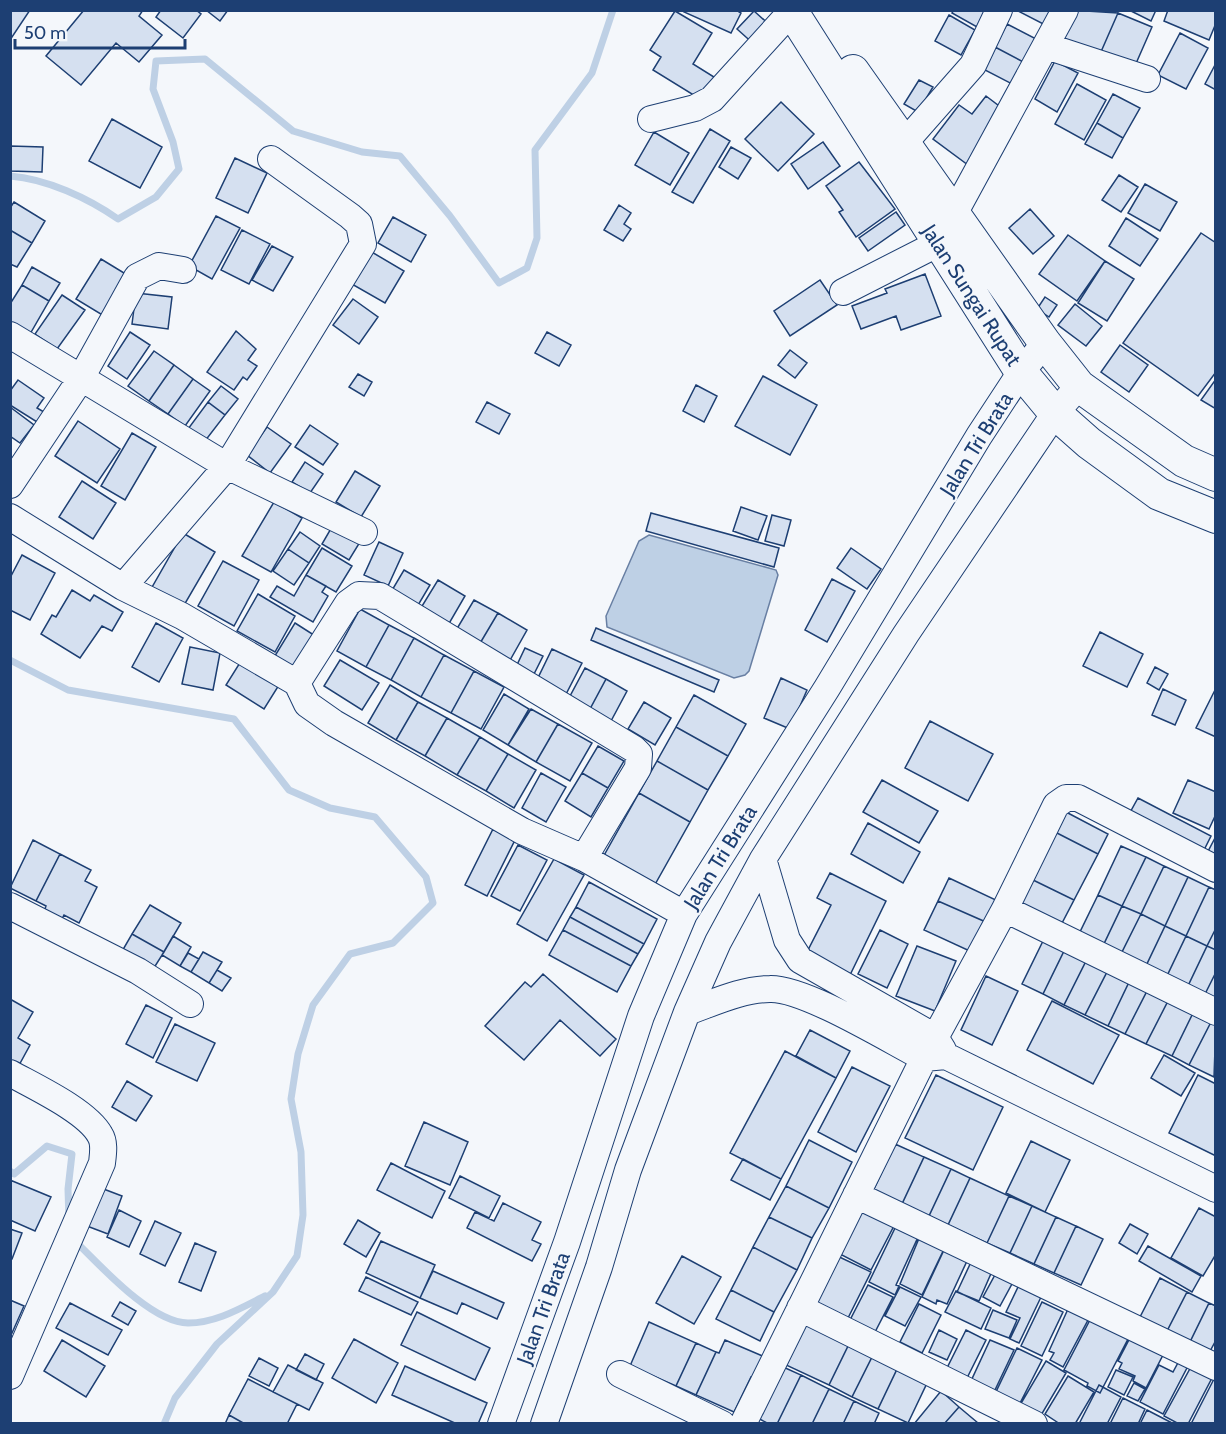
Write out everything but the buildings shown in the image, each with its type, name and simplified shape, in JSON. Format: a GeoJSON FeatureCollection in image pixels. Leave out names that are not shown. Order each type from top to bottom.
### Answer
{"type":"FeatureCollection","features":[{"type":"Feature","properties":{"kind":"main road","name":"Jalan Sungai Rupat"},"geometry":{"type":"LineString","coordinates":[[797,11],[895,153],[943,231],[1022,372],[1055,413],[1089,443],[1159,494],[1215,517]]}},
{"type":"Feature","properties":{"kind":"main road","name":"Jalan Sungai Rupat"},"geometry":{"type":"LineString","coordinates":[[943,231],[1045,343],[1079,386],[1184,461],[1215,475]]}},
{"type":"Feature","properties":{"kind":"street"},"geometry":{"type":"LineString","coordinates":[[895,153],[973,65],[999,10]]}},
{"type":"Feature","properties":{"kind":"street"},"geometry":{"type":"LineString","coordinates":[[843,292],[943,231],[1065,10]]}},
{"type":"Feature","properties":{"kind":"street"},"geometry":{"type":"LineString","coordinates":[[651,119],[695,108],[712,99],[797,11]]}},
{"type":"Feature","properties":{"kind":"street"},"geometry":{"type":"LineString","coordinates":[[1046,46],[1146,79]]}},
{"type":"Feature","properties":{"kind":"street"},"geometry":{"type":"LineString","coordinates":[[123,587],[227,466],[363,244],[358,224],[350,216],[271,159]]}},
{"type":"Feature","properties":{"kind":"street"},"geometry":{"type":"LineString","coordinates":[[10,485],[80,380],[137,277],[159,266],[183,270]]}},
{"type":"Feature","properties":{"kind":"street"},"geometry":{"type":"LineString","coordinates":[[10,335],[80,380],[227,466],[364,532]]}},
{"type":"Feature","properties":{"kind":"street","name":"Jalan Tri Brata"},"geometry":{"type":"LineString","coordinates":[[501,1424],[567,1242],[641,1016],[684,914],[827,688],[979,436],[1022,372],[1045,343]]}},
{"type":"Feature","properties":{"kind":"street","name":"Jalan Tri Brata"},"geometry":{"type":"LineString","coordinates":[[544,1424],[599,1267],[628,1170],[687,1012],[718,942],[763,859],[859,708],[1055,413],[1079,386]]}},
{"type":"Feature","properties":{"kind":"street"},"geometry":{"type":"LineString","coordinates":[[10,517],[123,587],[182,616],[297,683],[307,704],[334,723],[522,831],[584,858],[684,914]]}},
{"type":"Feature","properties":{"kind":"street"},"geometry":{"type":"LineString","coordinates":[[297,683],[348,603],[358,595],[380,596],[634,749],[639,754],[638,768],[584,858]]}},
{"type":"Feature","properties":{"kind":"street"},"geometry":{"type":"LineString","coordinates":[[827,688],[859,708]]}},
{"type":"Feature","properties":{"kind":"street"},"geometry":{"type":"LineString","coordinates":[[743,1424],[856,1195],[935,1050],[1056,805],[1066,798],[1078,798],[1215,869]]}},
{"type":"Feature","properties":{"kind":"street"},"geometry":{"type":"LineString","coordinates":[[763,859],[788,940],[800,960],[935,1050]]}},
{"type":"Feature","properties":{"kind":"street"},"geometry":{"type":"LineString","coordinates":[[10,906],[138,970],[189,1005]]}},
{"type":"Feature","properties":{"kind":"street"},"geometry":{"type":"LineString","coordinates":[[1005,909],[1215,1012]]}},
{"type":"Feature","properties":{"kind":"street"},"geometry":{"type":"LineString","coordinates":[[687,1012],[737,994],[771,988],[802,994],[935,1050],[1215,1189]]}},
{"type":"Feature","properties":{"kind":"street"},"geometry":{"type":"LineString","coordinates":[[10,1073],[86,1119],[100,1135],[104,1147],[102,1163],[10,1376]]}},
{"type":"Feature","properties":{"kind":"street"},"geometry":{"type":"LineString","coordinates":[[595,1156],[628,1170]]}},
{"type":"Feature","properties":{"kind":"street"},"geometry":{"type":"LineString","coordinates":[[856,1195],[1215,1367]]}},
{"type":"Feature","properties":{"kind":"street"},"geometry":{"type":"LineString","coordinates":[[800,1308],[1034,1424]]}},
{"type":"Feature","properties":{"kind":"street"},"geometry":{"type":"LineString","coordinates":[[621,1374],[722,1424]]}},
{"type":"Feature","properties":{"kind":"street"},"geometry":{"type":"LineString","coordinates":[[982,1399],[1005,1424]]}},
{"type":"Feature","properties":{"kind":"water"},"geometry":{"type":"Polygon","coordinates":[[[649,535],[776,570],[778,575],[749,671],[745,675],[734,678],[607,627],[606,616],[639,541],[649,535]]]}},
{"type":"Feature","properties":{"kind":"waterway"},"geometry":{"type":"LineString","coordinates":[[10,176],[53,185],[94,204],[118,219],[156,197],[179,169],[173,142],[153,89],[156,61],[205,59],[293,131],[362,152],[400,156],[450,216],[499,283],[527,268],[537,238],[535,150],[592,73],[613,10]]}},
{"type":"Feature","properties":{"kind":"waterway"},"geometry":{"type":"LineString","coordinates":[[10,660],[68,690],[234,719],[289,790],[330,808],[375,817],[426,877],[433,903],[393,943],[350,954],[313,1005],[298,1054],[291,1099],[301,1152],[303,1215],[297,1256],[273,1292],[217,1344],[175,1398],[164,1424]]}},
{"type":"Feature","properties":{"kind":"waterway"},"geometry":{"type":"LineString","coordinates":[[10,1171],[14,1174],[47,1146],[72,1154],[68,1189],[69,1221]]}},
{"type":"Feature","properties":{"kind":"waterway"},"geometry":{"type":"LineString","coordinates":[[74,1240],[127,1291],[158,1314],[174,1320],[188,1323],[208,1320],[228,1314],[265,1296]]}}]}
